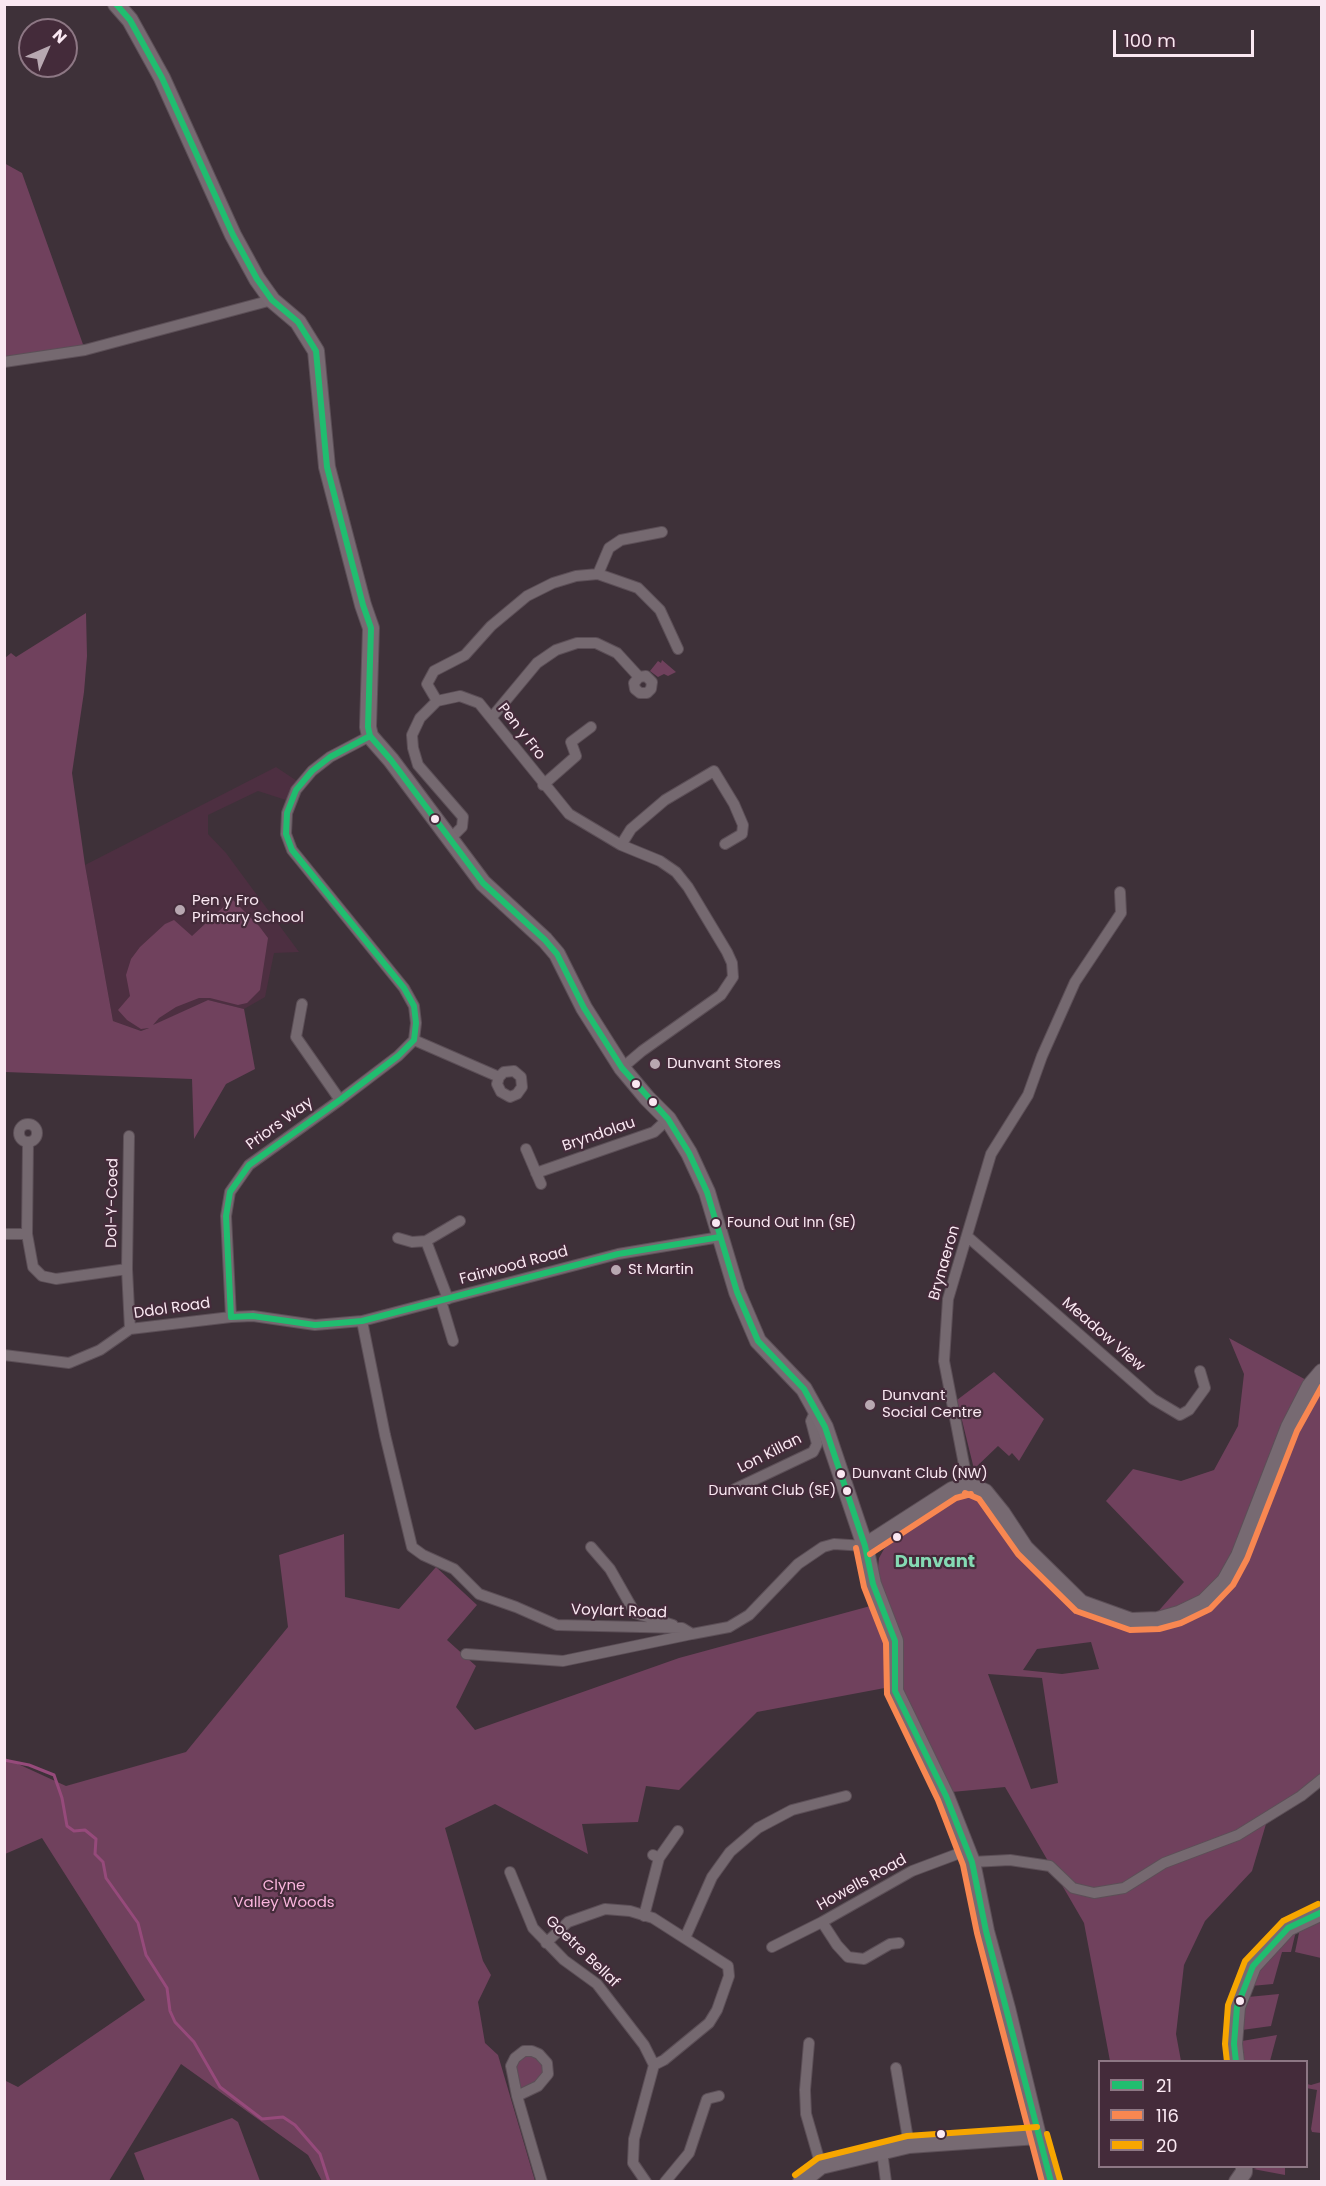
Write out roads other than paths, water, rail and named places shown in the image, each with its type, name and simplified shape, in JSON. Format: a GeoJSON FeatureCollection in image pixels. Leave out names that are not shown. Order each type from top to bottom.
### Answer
{"type":"FeatureCollection","features":[{"type":"Feature","properties":{"kind":"street"},"geometry":{"type":"LineString","coordinates":[[116,4],[130,20],[162,78],[234,235],[257,279],[272,300],[298,322],[316,351],[327,467],[371,628],[368,705],[370,736],[391,760],[483,883],[557,954],[584,1008],[622,1068],[639,1090],[668,1119],[688,1152],[707,1192],[737,1292],[758,1341],[804,1389],[825,1427],[865,1546],[873,1584],[895,1641],[895,1691],[946,1796],[970,1856],[986,1931],[1051,2181]]}},
{"type":"Feature","properties":{"kind":"street"},"geometry":{"type":"LineString","coordinates":[[4,362],[85,350],[272,300]]}},
{"type":"Feature","properties":{"kind":"street"},"geometry":{"type":"LineString","coordinates":[[598,574],[609,548],[621,540],[662,532]]}},
{"type":"Feature","properties":{"kind":"street"},"geometry":{"type":"LineString","coordinates":[[450,839],[462,827],[463,816],[418,765],[413,748],[412,735],[420,718],[437,701],[427,684],[434,671],[465,655],[491,626],[527,596],[558,581],[576,576],[598,574],[638,588],[653,601],[660,610],[678,649]]}},
{"type":"Feature","properties":{"kind":"street"},"geometry":{"type":"LineString","coordinates":[[492,717],[537,663],[556,650],[577,643],[596,643],[617,653],[639,677]]}},
{"type":"Feature","properties":{"kind":"street","name":"Pen y Fro"},"geometry":{"type":"LineString","coordinates":[[437,701],[460,696],[479,703],[543,785],[569,814],[621,845],[660,861],[676,872],[688,887],[727,952],[732,963],[733,977],[721,995],[642,1051],[622,1068]]}},
{"type":"Feature","properties":{"kind":"street"},"geometry":{"type":"LineString","coordinates":[[543,785],[576,756],[571,742],[591,727]]}},
{"type":"Feature","properties":{"kind":"street"},"geometry":{"type":"LineString","coordinates":[[370,736],[330,757],[312,771],[296,790],[287,813],[286,834],[292,850],[404,988],[414,1006],[416,1023],[414,1040],[499,1077]]}},
{"type":"Feature","properties":{"kind":"street"},"geometry":{"type":"LineString","coordinates":[[621,845],[632,829],[665,800],[714,771],[734,804],[743,825],[742,834],[725,844]]}},
{"type":"Feature","properties":{"kind":"street","name":"Brynaeron"},"geometry":{"type":"LineString","coordinates":[[968,1485],[944,1361],[948,1299],[992,1154],[1028,1095],[1042,1056],[1075,982],[1121,914],[1120,892]]}},
{"type":"Feature","properties":{"kind":"street"},"geometry":{"type":"LineString","coordinates":[[302,1004],[296,1037],[340,1100]]}},
{"type":"Feature","properties":{"kind":"street","name":"Priors Way"},"geometry":{"type":"LineString","coordinates":[[231,1317],[226,1216],[230,1192],[249,1165],[340,1100],[398,1056],[414,1040]]}},
{"type":"Feature","properties":{"kind":"street","name":"Bryndolau"},"geometry":{"type":"LineString","coordinates":[[526,1149],[539,1178],[654,1132],[668,1119]]}},
{"type":"Feature","properties":{"kind":"street","name":"Dol-Y-Coed"},"geometry":{"type":"LineString","coordinates":[[129,1137],[127,1269],[130,1329]]}},
{"type":"Feature","properties":{"kind":"street","name":"Dol-Y-Coed"},"geometry":{"type":"LineString","coordinates":[[28,1143],[27,1234],[33,1267],[42,1276],[56,1279],[127,1269]]}},
{"type":"Feature","properties":{"kind":"street"},"geometry":{"type":"LineString","coordinates":[[398,1238],[412,1242],[426,1241],[460,1221]]}},
{"type":"Feature","properties":{"kind":"street"},"geometry":{"type":"LineString","coordinates":[[4,1234],[27,1234]]}},
{"type":"Feature","properties":{"kind":"street","name":"Fairwood Road"},"geometry":{"type":"LineString","coordinates":[[315,1325],[362,1321],[618,1254],[720,1237]]}},
{"type":"Feature","properties":{"kind":"street","name":"Meadow View"},"geometry":{"type":"LineString","coordinates":[[968,1237],[1153,1399],[1179,1415],[1189,1410],[1205,1388],[1200,1371]]}},
{"type":"Feature","properties":{"kind":"street"},"geometry":{"type":"LineString","coordinates":[[426,1241],[444,1300],[453,1341]]}},
{"type":"Feature","properties":{"kind":"street","name":"Ddol Road"},"geometry":{"type":"LineString","coordinates":[[4,1355],[69,1363],[100,1350],[130,1329],[231,1317],[253,1316],[315,1325]]}},
{"type":"Feature","properties":{"kind":"street","name":"Voylart Road"},"geometry":{"type":"LineString","coordinates":[[362,1321],[385,1435],[412,1547],[423,1555],[454,1569],[479,1594],[557,1625],[687,1631],[729,1627],[749,1615],[798,1564],[823,1547],[834,1544],[865,1546]]}},
{"type":"Feature","properties":{"kind":"street"},"geometry":{"type":"LineString","coordinates":[[865,1546],[952,1490],[968,1485],[985,1492],[1025,1548],[1081,1603],[1131,1621],[1158,1620],[1179,1614],[1204,1602],[1225,1581],[1239,1556],[1289,1426],[1310,1386],[1322,1372]]}},
{"type":"Feature","properties":{"kind":"street","name":"Lon Killan"},"geometry":{"type":"LineString","coordinates":[[735,1489],[813,1452],[817,1444],[812,1421],[816,1410]]}},
{"type":"Feature","properties":{"kind":"street"},"geometry":{"type":"LineString","coordinates":[[591,1547],[610,1569],[635,1613],[687,1631]]}},
{"type":"Feature","properties":{"kind":"street"},"geometry":{"type":"LineString","coordinates":[[466,1654],[563,1661],[687,1631]]}},
{"type":"Feature","properties":{"kind":"street","name":"Howells Road"},"geometry":{"type":"LineString","coordinates":[[772,1947],[822,1922],[912,1871],[970,1856],[1050,1866],[1072,1888],[1095,1893],[1124,1888],[1164,1863],[1238,1835],[1301,1796],[1322,1779]]}},
{"type":"Feature","properties":{"kind":"street"},"geometry":{"type":"LineString","coordinates":[[685,1938],[712,1877],[730,1852],[758,1828],[792,1810],[829,1805],[846,1796]]}},
{"type":"Feature","properties":{"kind":"street"},"geometry":{"type":"LineString","coordinates":[[645,1916],[656,1857],[678,1831]]}},
{"type":"Feature","properties":{"kind":"street","name":"Goetre Bellaf"},"geometry":{"type":"LineString","coordinates":[[510,1871],[533,1928],[564,1960],[597,1984],[644,2045],[654,2065]]}},
{"type":"Feature","properties":{"kind":"street"},"geometry":{"type":"LineString","coordinates":[[546,1943],[568,1922],[604,1909],[630,1911],[653,1918],[728,1966],[729,1976],[717,2010],[709,2023],[664,2060],[654,2065],[634,2139],[633,2163],[646,2181]]}},
{"type":"Feature","properties":{"kind":"street"},"geometry":{"type":"LineString","coordinates":[[1236,2060],[1234,2044],[1237,2007],[1253,1966],[1288,1928],[1322,1912]]}},
{"type":"Feature","properties":{"kind":"street"},"geometry":{"type":"LineString","coordinates":[[822,1922],[848,1957],[864,1959],[878,1953],[891,1941]]}},
{"type":"Feature","properties":{"kind":"street"},"geometry":{"type":"LineString","coordinates":[[809,2043],[805,2090],[806,2114],[821,2166]]}},
{"type":"Feature","properties":{"kind":"street"},"geometry":{"type":"LineString","coordinates":[[896,2068],[909,2145]]}},
{"type":"Feature","properties":{"kind":"street"},"geometry":{"type":"LineString","coordinates":[[517,2096],[542,2181]]}},
{"type":"Feature","properties":{"kind":"street"},"geometry":{"type":"LineString","coordinates":[[665,2181],[689,2153],[707,2099],[718,2096]]}},
{"type":"Feature","properties":{"kind":"street"},"geometry":{"type":"LineString","coordinates":[[801,2181],[821,2166],[909,2145],[1038,2136]]}},
{"type":"Feature","properties":{"kind":"street"},"geometry":{"type":"LineString","coordinates":[[882,2151],[886,2181]]}},
{"type":"Feature","properties":{"kind":"street"},"geometry":{"type":"LineString","coordinates":[[1237,2181],[1244,2172],[1244,2168]]}},
{"type":"Feature","properties":{"kind":"waterway"},"geometry":{"type":"LineString","coordinates":[[4,1760],[29,1765],[54,1775],[62,1798],[67,1826],[74,1831],[85,1830],[96,1839],[95,1854],[103,1862],[106,1878],[138,1923],[146,1955],[167,1988],[170,2011],[175,2022],[194,2042],[220,2087],[262,2119],[283,2117],[295,2125],[320,2154],[329,2182]]}},
{"type":"Feature","properties":{"kind":"place","name":"Pen y Fro Primary School"},"geometry":{"type":"Point","coordinates":[180,910]}},
{"type":"Feature","properties":{"kind":"place","name":"Dunvant Stores"},"geometry":{"type":"Point","coordinates":[655,1064]}},
{"type":"Feature","properties":{"kind":"place","name":"Found Out Inn (SE)"},"geometry":{"type":"Point","coordinates":[716,1223]}},
{"type":"Feature","properties":{"kind":"place","name":"St Martin"},"geometry":{"type":"Point","coordinates":[616,1270]}},
{"type":"Feature","properties":{"kind":"place","name":"Dunvant Social Centre"},"geometry":{"type":"Point","coordinates":[870,1405]}},
{"type":"Feature","properties":{"kind":"place","name":"Dunvant Club (NW)"},"geometry":{"type":"Point","coordinates":[841,1474]}},
{"type":"Feature","properties":{"kind":"place","name":"Dunvant Club (SE)"},"geometry":{"type":"Point","coordinates":[847,1491]}},
{"type":"Feature","properties":{"kind":"district","name":"Dunvant"},"geometry":{"type":"Point","coordinates":[935,1562]}},
{"type":"Feature","properties":{"kind":"park label","name":"Clyne Valley Woods"},"geometry":{"type":"Point","coordinates":[284,1894]}}]}
